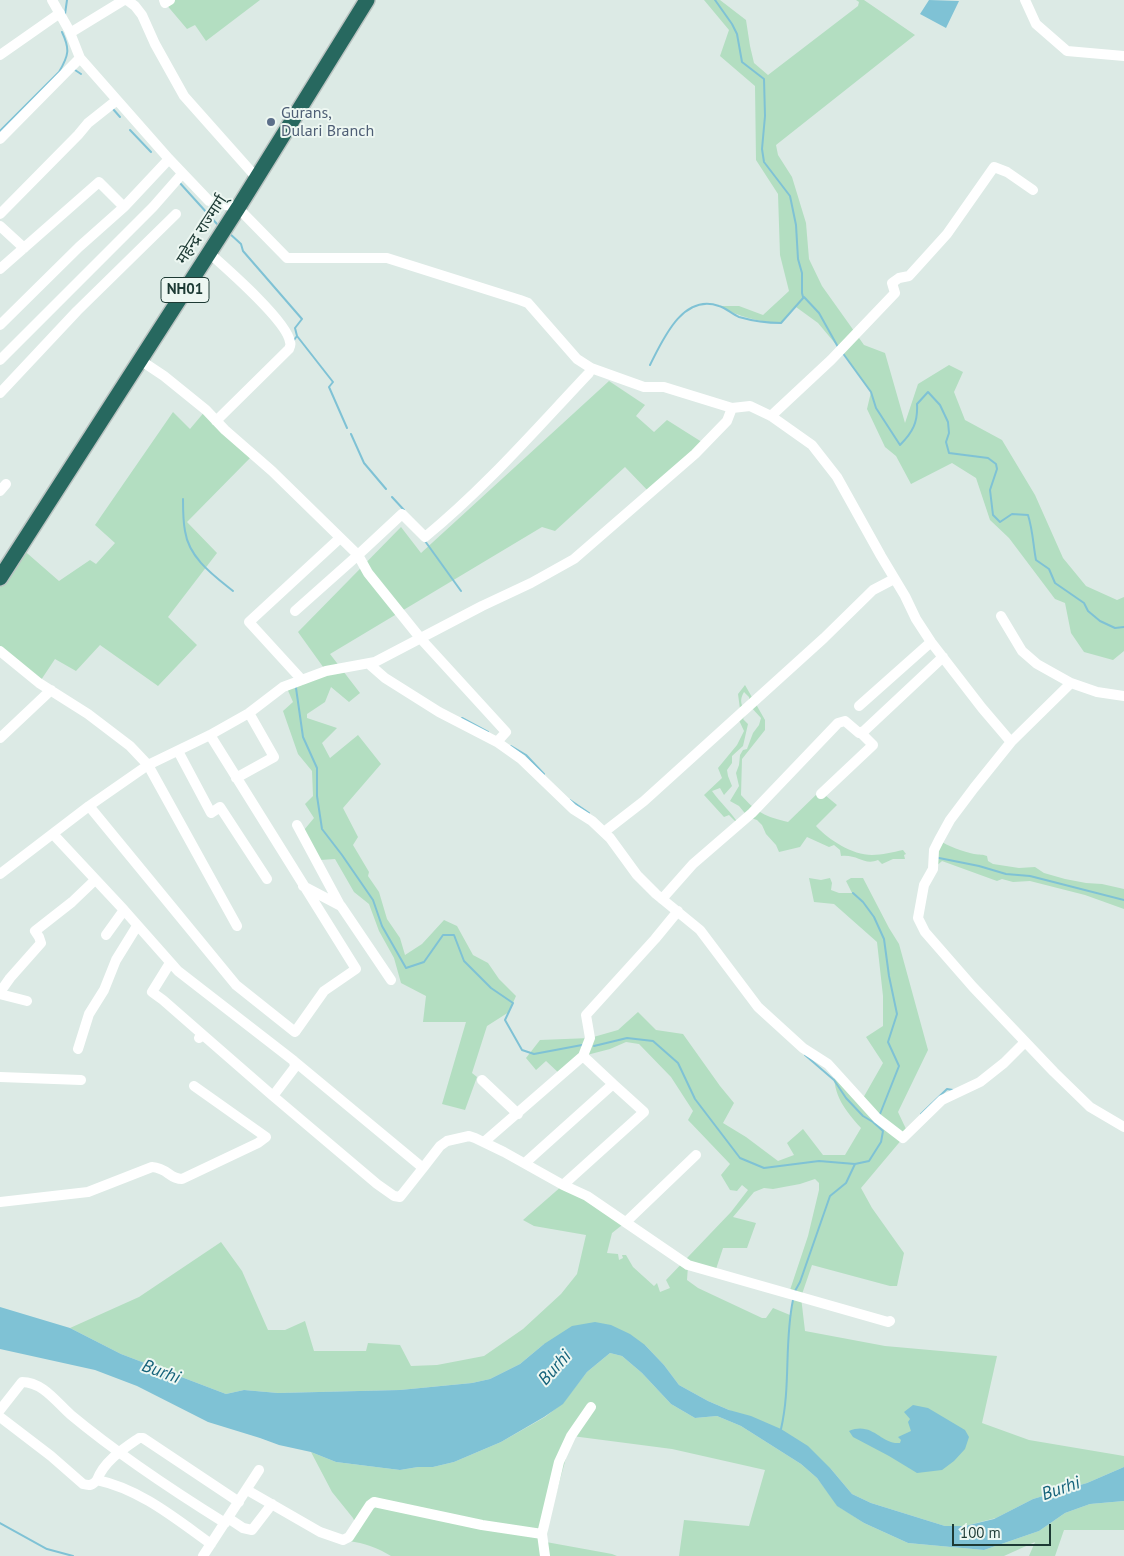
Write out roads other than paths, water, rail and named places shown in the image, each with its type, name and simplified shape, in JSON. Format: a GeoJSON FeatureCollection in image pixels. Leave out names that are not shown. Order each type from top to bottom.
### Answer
{"type":"FeatureCollection","features":[{"type":"Feature","properties":{"kind":"highway","name":"महेन्द्र राज्मार्ग्"},"geometry":{"type":"LineString","coordinates":[[0,578],[238,208],[361,3]]}},
{"type":"Feature","properties":{"kind":"street"},"geometry":{"type":"LineString","coordinates":[[52,0],[70,33],[80,58],[182,174],[209,201],[238,208],[288,258],[387,258],[520,300],[528,303],[577,359],[592,368],[644,387],[664,387],[732,408],[750,406],[771,416],[812,446],[837,477],[916,619],[931,642],[1010,742]]}},
{"type":"Feature","properties":{"kind":"street"},"geometry":{"type":"LineString","coordinates":[[70,33],[126,0],[135,6],[184,96],[256,177]]}},
{"type":"Feature","properties":{"kind":"street"},"geometry":{"type":"LineString","coordinates":[[164,0],[165,3],[170,0]]}},
{"type":"Feature","properties":{"kind":"street"},"geometry":{"type":"LineString","coordinates":[[1026,0],[1036,24],[1067,51],[1124,56]]}},
{"type":"Feature","properties":{"kind":"street"},"geometry":{"type":"LineString","coordinates":[[0,56],[60,14]]}},
{"type":"Feature","properties":{"kind":"street"},"geometry":{"type":"LineString","coordinates":[[0,139],[80,58]]}},
{"type":"Feature","properties":{"kind":"street"},"geometry":{"type":"LineString","coordinates":[[0,214],[78,136],[88,123],[117,100]]}},
{"type":"Feature","properties":{"kind":"street"},"geometry":{"type":"LineString","coordinates":[[0,324],[66,259],[124,207],[169,159]]}},
{"type":"Feature","properties":{"kind":"street"},"geometry":{"type":"LineString","coordinates":[[771,416],[831,360],[894,293],[892,283],[899,278],[909,276],[947,234],[994,167],[1007,172],[1033,190]]}},
{"type":"Feature","properties":{"kind":"street"},"geometry":{"type":"LineString","coordinates":[[0,360],[153,207],[182,174]]}},
{"type":"Feature","properties":{"kind":"street"},"geometry":{"type":"LineString","coordinates":[[0,269],[99,182],[124,207]]}},
{"type":"Feature","properties":{"kind":"street"},"geometry":{"type":"LineString","coordinates":[[0,393],[77,311],[176,214]]}},
{"type":"Feature","properties":{"kind":"street"},"geometry":{"type":"LineString","coordinates":[[0,226],[24,248]]}},
{"type":"Feature","properties":{"kind":"street"},"geometry":{"type":"LineString","coordinates":[[208,252],[264,306],[283,327],[290,341],[290,350],[216,421]]}},
{"type":"Feature","properties":{"kind":"street"},"geometry":{"type":"LineString","coordinates":[[140,360],[180,388],[273,472],[358,555],[368,572],[421,639],[506,732],[497,742]]}},
{"type":"Feature","properties":{"kind":"street"},"geometry":{"type":"LineString","coordinates":[[295,612],[402,514],[425,537],[461,506],[493,474],[592,368]]}},
{"type":"Feature","properties":{"kind":"street"},"geometry":{"type":"LineString","coordinates":[[0,874],[89,806],[148,765],[210,735],[249,713],[283,687],[326,671],[369,664],[531,583],[574,558],[695,454],[727,421],[732,408]]}},
{"type":"Feature","properties":{"kind":"street"},"geometry":{"type":"LineString","coordinates":[[302,680],[249,622],[340,538]]}},
{"type":"Feature","properties":{"kind":"street"},"geometry":{"type":"LineString","coordinates":[[604,832],[644,801],[824,638],[873,590],[894,579]]}},
{"type":"Feature","properties":{"kind":"street"},"geometry":{"type":"LineString","coordinates":[[1001,616],[1022,651],[1037,664],[1072,683],[1097,692],[1124,696]]}},
{"type":"Feature","properties":{"kind":"street"},"geometry":{"type":"LineString","coordinates":[[859,706],[931,642]]}},
{"type":"Feature","properties":{"kind":"street"},"geometry":{"type":"LineString","coordinates":[[0,651],[39,683],[88,714],[130,746],[148,765],[237,926]]}},
{"type":"Feature","properties":{"kind":"street"},"geometry":{"type":"LineString","coordinates":[[662,899],[692,864],[752,812],[838,723],[845,721],[859,733],[864,731],[943,658]]}},
{"type":"Feature","properties":{"kind":"street"},"geometry":{"type":"LineString","coordinates":[[369,664],[385,678],[439,712],[497,742],[521,759],[560,798],[604,832],[638,875],[662,899],[700,930],[758,1007],[803,1048],[828,1064],[877,1118],[903,1138],[942,1100],[980,1082],[1004,1063],[1025,1042]]}},
{"type":"Feature","properties":{"kind":"street"},"geometry":{"type":"LineString","coordinates":[[1072,683],[1010,742],[956,812],[934,850],[933,869],[924,884],[918,918],[925,932],[973,988],[1025,1042],[1090,1107],[1124,1127]]}},
{"type":"Feature","properties":{"kind":"street"},"geometry":{"type":"LineString","coordinates":[[0,738],[51,690]]}},
{"type":"Feature","properties":{"kind":"street"},"geometry":{"type":"LineString","coordinates":[[236,778],[274,757],[249,713]]}},
{"type":"Feature","properties":{"kind":"street"},"geometry":{"type":"LineString","coordinates":[[821,794],[873,745],[863,735],[864,731]]}},
{"type":"Feature","properties":{"kind":"street"},"geometry":{"type":"LineString","coordinates":[[89,806],[236,985],[295,1032],[324,991],[356,969],[210,735]]}},
{"type":"Feature","properties":{"kind":"street"},"geometry":{"type":"LineString","coordinates":[[178,750],[211,813],[220,807],[267,879]]}},
{"type":"Feature","properties":{"kind":"street"},"geometry":{"type":"LineString","coordinates":[[297,826],[341,906],[390,980]]}},
{"type":"Feature","properties":{"kind":"street"},"geometry":{"type":"LineString","coordinates":[[53,834],[178,971],[294,1061],[423,1168]]}},
{"type":"Feature","properties":{"kind":"street"},"geometry":{"type":"LineString","coordinates":[[27,1001],[0,993],[10,978],[41,943],[35,932],[72,902],[95,880]]}},
{"type":"Feature","properties":{"kind":"street"},"geometry":{"type":"LineString","coordinates":[[302,885],[341,906]]}},
{"type":"Feature","properties":{"kind":"street"},"geometry":{"type":"LineString","coordinates":[[106,935],[124,910]]}},
{"type":"Feature","properties":{"kind":"street"},"geometry":{"type":"LineString","coordinates":[[484,1142],[583,1056],[590,1038],[586,1015],[678,911]]}},
{"type":"Feature","properties":{"kind":"street"},"geometry":{"type":"LineString","coordinates":[[78,1049],[89,1014],[104,990],[116,960],[137,926]]}},
{"type":"Feature","properties":{"kind":"street"},"geometry":{"type":"LineString","coordinates":[[170,963],[152,992],[201,1036],[394,1196],[400,1198],[447,1141],[469,1136],[587,1196],[688,1265],[890,1321]]}},
{"type":"Feature","properties":{"kind":"street"},"geometry":{"type":"LineString","coordinates":[[563,1185],[644,1112],[583,1056]]}},
{"type":"Feature","properties":{"kind":"street"},"geometry":{"type":"LineString","coordinates":[[273,1096],[295,1067],[294,1061]]}},
{"type":"Feature","properties":{"kind":"street"},"geometry":{"type":"LineString","coordinates":[[0,1077],[81,1080]]}},
{"type":"Feature","properties":{"kind":"street"},"geometry":{"type":"LineString","coordinates":[[482,1080],[518,1114]]}},
{"type":"Feature","properties":{"kind":"street"},"geometry":{"type":"LineString","coordinates":[[525,1163],[613,1084]]}},
{"type":"Feature","properties":{"kind":"street"},"geometry":{"type":"LineString","coordinates":[[0,1202],[88,1192],[152,1167],[161,1167],[176,1179],[182,1179],[258,1143],[266,1137],[194,1086]]}},
{"type":"Feature","properties":{"kind":"street"},"geometry":{"type":"LineString","coordinates":[[626,1222],[696,1156]]}},
{"type":"Feature","properties":{"kind":"street"},"geometry":{"type":"LineString","coordinates":[[0,1410],[22,1382],[26,1382],[42,1389],[118,1453],[226,1520],[252,1530],[272,1504]]}},
{"type":"Feature","properties":{"kind":"street"},"geometry":{"type":"LineString","coordinates":[[545,1556],[542,1534],[558,1462],[591,1407]]}},
{"type":"Feature","properties":{"kind":"street"},"geometry":{"type":"LineString","coordinates":[[0,1417],[51,1456],[83,1484],[89,1486],[94,1484],[103,1469],[118,1453],[139,1438],[143,1438],[239,1502]]}},
{"type":"Feature","properties":{"kind":"street"},"geometry":{"type":"LineString","coordinates":[[203,1556],[259,1470]]}},
{"type":"Feature","properties":{"kind":"street"},"geometry":{"type":"LineString","coordinates":[[98,1480],[147,1500],[211,1544]]}},
{"type":"Feature","properties":{"kind":"street"},"geometry":{"type":"LineString","coordinates":[[247,1490],[320,1532],[343,1540],[349,1537],[370,1505],[374,1502],[542,1534]]}},
{"type":"Feature","properties":{"kind":"water"},"geometry":{"type":"Polygon","coordinates":[[[929,0],[959,1],[946,28],[920,14],[929,0]]]}},
{"type":"Feature","properties":{"kind":"water","name":"Burhi"},"geometry":{"type":"Polygon","coordinates":[[[0,1307],[70,1328],[121,1354],[226,1394],[244,1390],[278,1393],[400,1390],[472,1383],[490,1379],[520,1364],[544,1344],[572,1326],[595,1322],[611,1325],[630,1334],[645,1345],[664,1365],[679,1385],[708,1401],[781,1429],[808,1446],[852,1494],[871,1503],[945,1526],[965,1526],[994,1519],[1033,1499],[1087,1483],[1124,1467],[1124,1501],[1090,1504],[1065,1513],[1039,1531],[984,1550],[908,1543],[864,1523],[837,1506],[817,1478],[801,1464],[741,1426],[717,1416],[695,1418],[671,1404],[642,1373],[622,1356],[610,1353],[587,1372],[563,1404],[501,1442],[454,1462],[433,1467],[400,1470],[336,1462],[311,1452],[279,1445],[208,1422],[137,1386],[95,1370],[0,1349],[0,1307]]]}},
{"type":"Feature","properties":{"kind":"water"},"geometry":{"type":"Polygon","coordinates":[[[913,1405],[928,1408],[965,1430],[969,1437],[965,1449],[942,1470],[917,1473],[853,1437],[849,1431],[864,1429],[887,1441],[900,1443],[901,1440],[898,1437],[911,1431],[908,1422],[910,1419],[904,1412],[913,1405]]]}},
{"type":"Feature","properties":{"kind":"waterway"},"geometry":{"type":"LineString","coordinates":[[65,14],[67,0]]}},
{"type":"Feature","properties":{"kind":"waterway"},"geometry":{"type":"LineString","coordinates":[[715,0],[737,34],[742,62],[764,79],[765,116],[762,149],[764,162],[790,196],[796,225],[803,297]]}},
{"type":"Feature","properties":{"kind":"waterway"},"geometry":{"type":"LineString","coordinates":[[0,131],[59,72],[67,52],[62,32]]}},
{"type":"Feature","properties":{"kind":"waterway"},"geometry":{"type":"LineString","coordinates":[[75,70],[81,74]]}},
{"type":"Feature","properties":{"kind":"waterway"},"geometry":{"type":"LineString","coordinates":[[113,109],[120,117]]}},
{"type":"Feature","properties":{"kind":"waterway"},"geometry":{"type":"LineString","coordinates":[[130,130],[151,152]]}},
{"type":"Feature","properties":{"kind":"waterway"},"geometry":{"type":"LineString","coordinates":[[179,182],[217,224]]}},
{"type":"Feature","properties":{"kind":"waterway"},"geometry":{"type":"LineString","coordinates":[[229,233],[241,244],[243,251],[302,319],[295,328],[297,336],[294,340]]}},
{"type":"Feature","properties":{"kind":"waterway"},"geometry":{"type":"LineString","coordinates":[[650,365],[668,331],[676,321],[695,306],[706,304],[722,307],[736,316],[760,322],[781,323],[804,297],[819,313],[838,347]]}},
{"type":"Feature","properties":{"kind":"waterway"},"geometry":{"type":"LineString","coordinates":[[297,336],[333,382],[329,387],[347,428]]}},
{"type":"Feature","properties":{"kind":"waterway"},"geometry":{"type":"LineString","coordinates":[[842,352],[871,392],[876,408],[900,445],[914,426],[917,416],[917,404],[928,392],[940,405],[948,422],[949,433],[946,442],[949,453],[988,458],[996,464],[997,469],[990,490],[993,515],[1000,522],[1012,514],[1028,515],[1036,560],[1049,569],[1055,583],[1084,603],[1088,611],[1100,621],[1115,628],[1124,627]]}},
{"type":"Feature","properties":{"kind":"waterway"},"geometry":{"type":"LineString","coordinates":[[351,434],[364,463],[386,489]]}},
{"type":"Feature","properties":{"kind":"waterway"},"geometry":{"type":"LineString","coordinates":[[392,497],[404,510]]}},
{"type":"Feature","properties":{"kind":"waterway"},"geometry":{"type":"LineString","coordinates":[[183,499],[184,527],[191,550],[203,565],[233,591]]}},
{"type":"Feature","properties":{"kind":"waterway"},"geometry":{"type":"LineString","coordinates":[[425,541],[461,591]]}},
{"type":"Feature","properties":{"kind":"waterway"},"geometry":{"type":"LineString","coordinates":[[296,688],[303,737],[317,768],[317,796],[322,829],[373,900],[382,926],[406,968],[424,962],[443,935],[454,935],[464,961],[491,988],[513,1003],[505,1020],[522,1050],[534,1054],[582,1045]]}},
{"type":"Feature","properties":{"kind":"waterway"},"geometry":{"type":"LineString","coordinates":[[462,718],[488,732]]}},
{"type":"Feature","properties":{"kind":"waterway"},"geometry":{"type":"LineString","coordinates":[[511,746],[526,755],[544,774]]}},
{"type":"Feature","properties":{"kind":"waterway"},"geometry":{"type":"LineString","coordinates":[[570,800],[589,813]]}},
{"type":"Feature","properties":{"kind":"waterway"},"geometry":{"type":"LineString","coordinates":[[939,858],[979,866],[1006,874],[1030,876],[1124,900]]}},
{"type":"Feature","properties":{"kind":"waterway"},"geometry":{"type":"LineString","coordinates":[[853,893],[863,902],[874,917],[884,939],[897,1014],[888,1042],[899,1066],[880,1114]]}},
{"type":"Feature","properties":{"kind":"waterway"},"geometry":{"type":"LineString","coordinates":[[594,1046],[627,1038],[653,1041],[678,1063],[695,1099],[740,1158],[764,1168],[819,1161],[855,1164],[846,1183],[830,1196],[800,1282],[795,1291]]}},
{"type":"Feature","properties":{"kind":"waterway"},"geometry":{"type":"LineString","coordinates":[[805,1055],[834,1080],[846,1098],[863,1116],[883,1131],[881,1142],[869,1161],[855,1164]]}},
{"type":"Feature","properties":{"kind":"waterway"},"geometry":{"type":"LineString","coordinates":[[921,1114],[947,1089],[953,1090]]}},
{"type":"Feature","properties":{"kind":"waterway"},"geometry":{"type":"LineString","coordinates":[[781,1429],[786,1397],[790,1316],[793,1300]]}},
{"type":"Feature","properties":{"kind":"waterway"},"geometry":{"type":"LineString","coordinates":[[0,1523],[47,1549],[73,1556]]}},
{"type":"Feature","properties":{"kind":"place","name":"Gurans, Dulari Branch"},"geometry":{"type":"Point","coordinates":[271,122]}}]}
